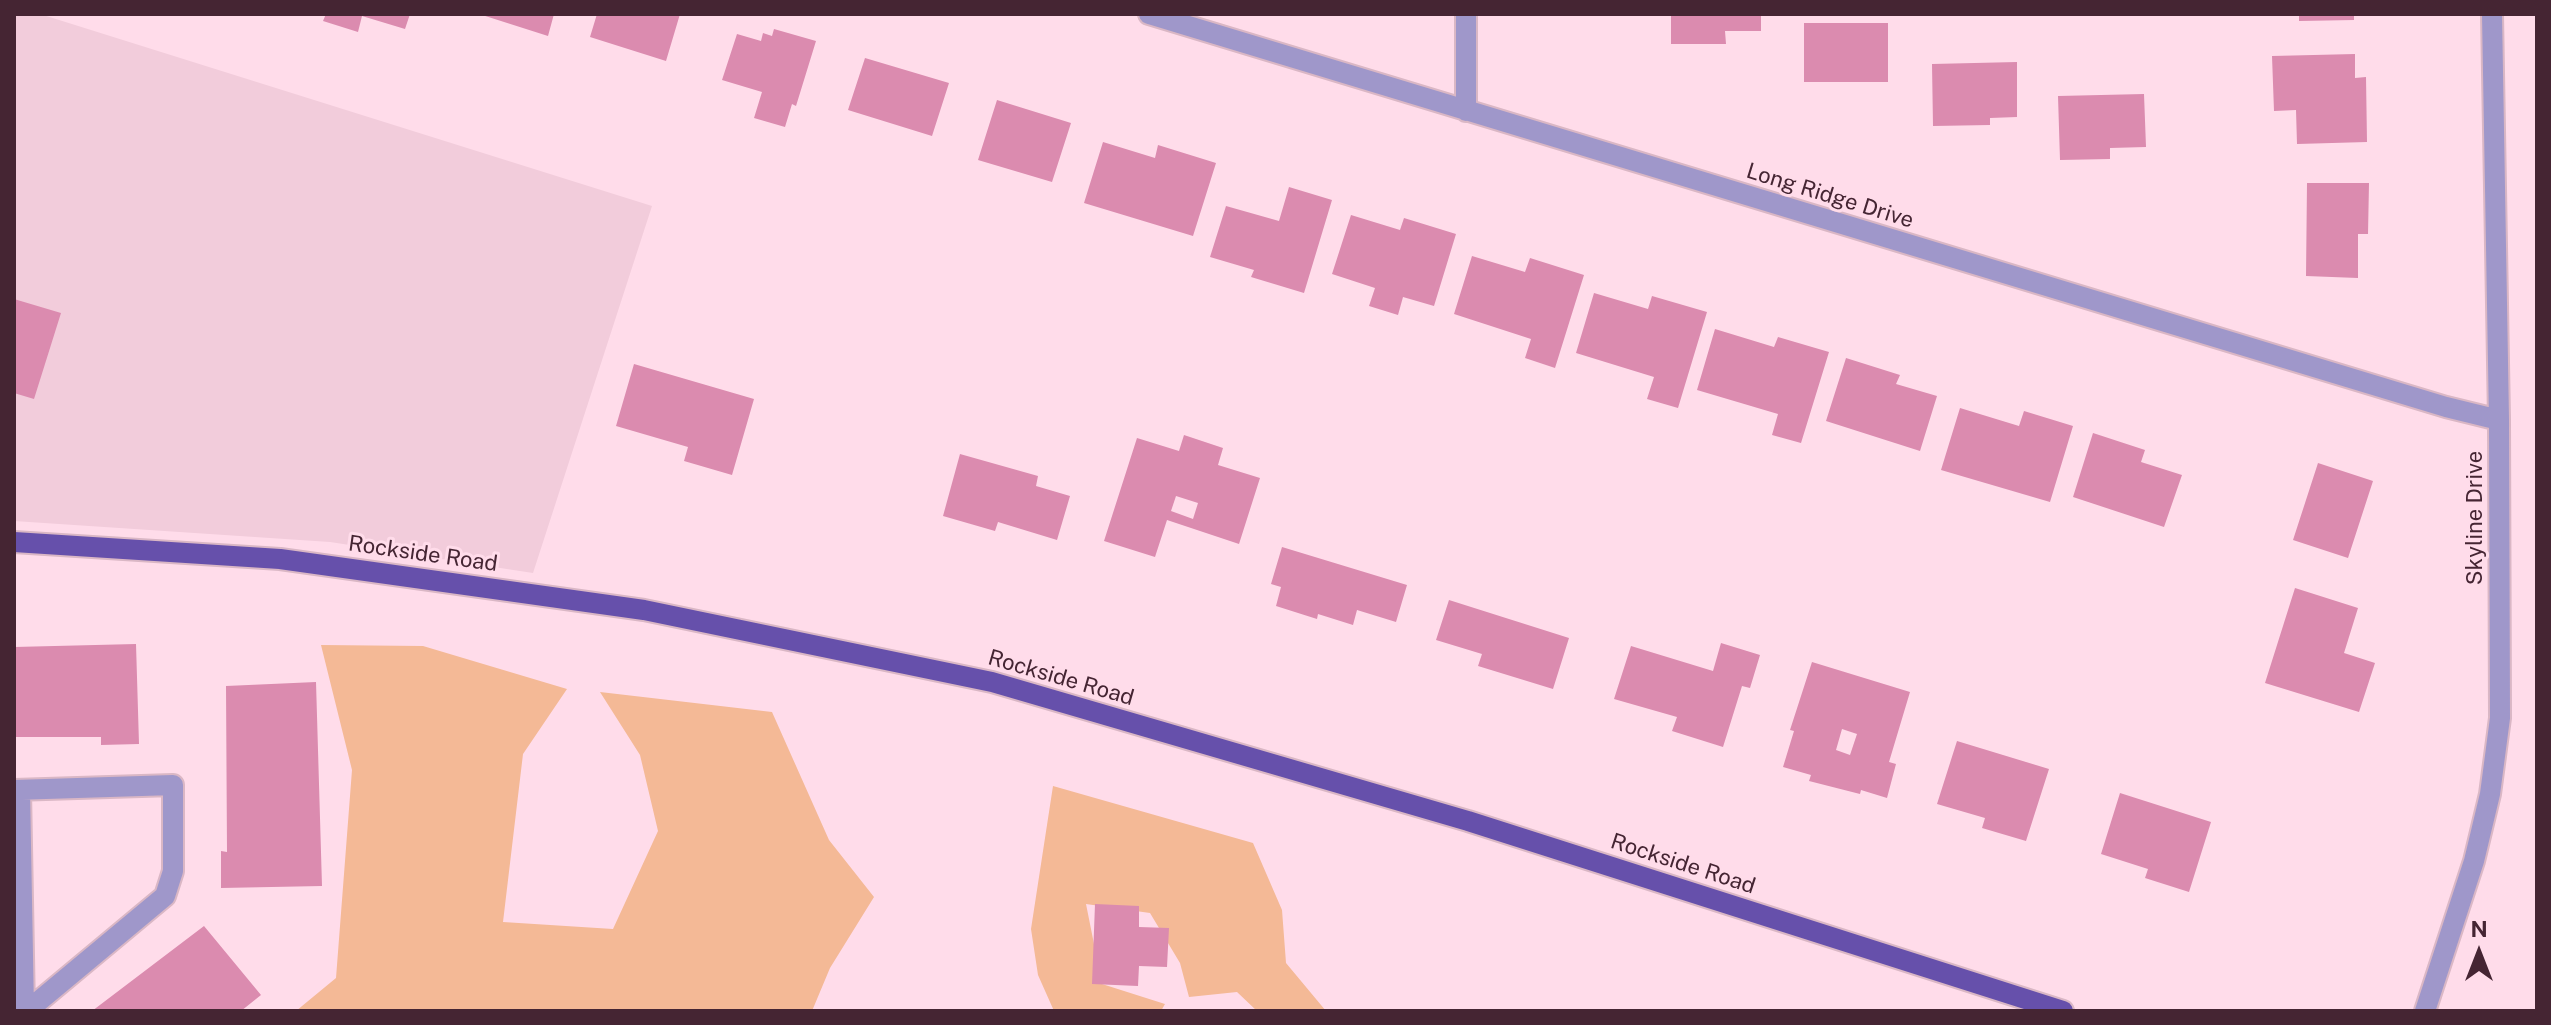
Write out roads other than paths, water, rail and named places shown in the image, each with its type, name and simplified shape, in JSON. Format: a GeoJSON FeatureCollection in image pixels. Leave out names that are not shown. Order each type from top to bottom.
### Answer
{"type":"FeatureCollection","features":[{"type":"Feature","properties":{"kind":"main road","name":"Rockside Road"},"geometry":{"type":"LineString","coordinates":[[14,542],[280,559],[644,610],[992,682],[1468,821],[2063,1011]]}},
{"type":"Feature","properties":{"kind":"street","name":"Long Ridge Drive"},"geometry":{"type":"LineString","coordinates":[[1149,14],[2446,407],[2499,420]]}},
{"type":"Feature","properties":{"kind":"street"},"geometry":{"type":"LineString","coordinates":[[1466,14],[1466,111]]}},
{"type":"Feature","properties":{"kind":"street","name":"Skyline Drive"},"geometry":{"type":"LineString","coordinates":[[2425,1011],[2474,861],[2490,794],[2500,718],[2492,14]]}},
{"type":"Feature","properties":{"kind":"street"},"geometry":{"type":"LineString","coordinates":[[173,785],[173,871],[165,896],[26,1011],[17,790],[173,785]]}}]}
